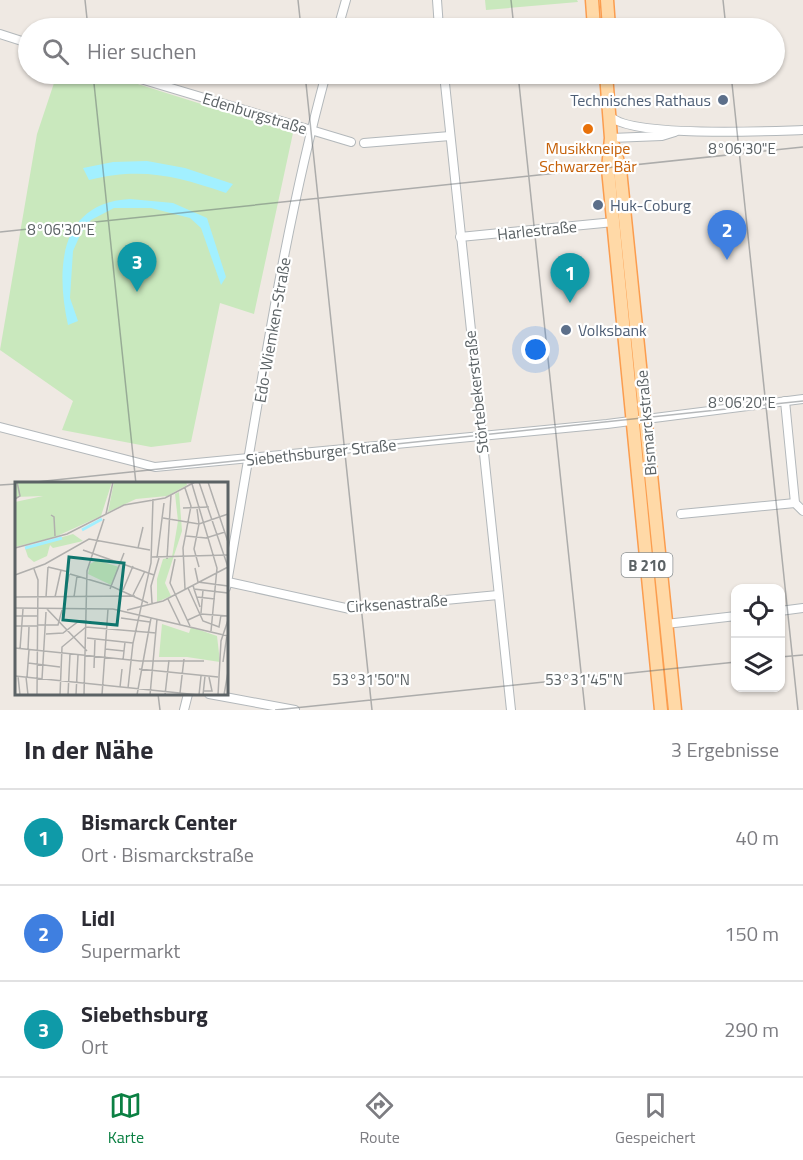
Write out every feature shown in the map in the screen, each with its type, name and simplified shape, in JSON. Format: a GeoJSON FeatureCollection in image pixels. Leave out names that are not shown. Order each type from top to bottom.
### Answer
{"type":"FeatureCollection","features":[{"type":"Feature","properties":{"kind":"main road"},"geometry":{"type":"LineString","coordinates":[[592,0],[593,18]]}},
{"type":"Feature","properties":{"kind":"main road"},"geometry":{"type":"LineString","coordinates":[[607,0],[608,18]]}},
{"type":"Feature","properties":{"kind":"main road","name":"Bismarckstraße"},"geometry":{"type":"LineString","coordinates":[[607,84],[611,138],[608,170],[675,710]]}},
{"type":"Feature","properties":{"kind":"main road","name":"Bismarckstraße"},"geometry":{"type":"LineString","coordinates":[[611,138],[620,169],[661,710]]}},
{"type":"Feature","properties":{"kind":"street"},"geometry":{"type":"LineString","coordinates":[[341,18],[346,0]]}},
{"type":"Feature","properties":{"kind":"street"},"geometry":{"type":"LineString","coordinates":[[436,0],[438,18]]}},
{"type":"Feature","properties":{"kind":"street"},"geometry":{"type":"LineString","coordinates":[[0,34],[18,40]]}},
{"type":"Feature","properties":{"kind":"street","name":"Edenburgstraße"},"geometry":{"type":"LineString","coordinates":[[157,84],[351,142]]}},
{"type":"Feature","properties":{"kind":"street","name":"Edo-Wiemken-Straße"},"geometry":{"type":"LineString","coordinates":[[228,579],[310,130],[323,84]]}},
{"type":"Feature","properties":{"kind":"street","name":"Störtebekerstraße"},"geometry":{"type":"LineString","coordinates":[[445,84],[510,710]]}},
{"type":"Feature","properties":{"kind":"street"},"geometry":{"type":"LineString","coordinates":[[609,115],[621,124],[677,132],[803,130]]}},
{"type":"Feature","properties":{"kind":"street"},"geometry":{"type":"LineString","coordinates":[[611,138],[662,136],[677,132]]}},
{"type":"Feature","properties":{"kind":"street"},"geometry":{"type":"LineString","coordinates":[[364,143],[450,136]]}},
{"type":"Feature","properties":{"kind":"street","name":"Harlestraße"},"geometry":{"type":"LineString","coordinates":[[460,237],[614,222]]}},
{"type":"Feature","properties":{"kind":"street","name":"Siebethsburger Straße"},"geometry":{"type":"LineString","coordinates":[[0,427],[155,467],[249,460],[481,436],[803,399]]}},
{"type":"Feature","properties":{"kind":"street"},"geometry":{"type":"LineString","coordinates":[[785,401],[795,503],[803,511]]}},
{"type":"Feature","properties":{"kind":"street"},"geometry":{"type":"LineString","coordinates":[[681,514],[795,503]]}},
{"type":"Feature","properties":{"kind":"street","name":"Cirksenastraße"},"geometry":{"type":"LineString","coordinates":[[228,585],[350,609],[498,595]]}},
{"type":"Feature","properties":{"kind":"street"},"geometry":{"type":"LineString","coordinates":[[785,610],[803,608]]}},
{"type":"Feature","properties":{"kind":"street"},"geometry":{"type":"LineString","coordinates":[[666,624],[731,616]]}},
{"type":"Feature","properties":{"kind":"street"},"geometry":{"type":"LineString","coordinates":[[184,710],[188,695]]}},
{"type":"Feature","properties":{"kind":"street"},"geometry":{"type":"LineString","coordinates":[[219,695],[295,710]]}},
{"type":"Feature","properties":{"kind":"green space"},"geometry":{"type":"Polygon","coordinates":[[[485,0],[577,0],[578,2],[486,10],[485,0]]]}},
{"type":"Feature","properties":{"kind":"green space"},"geometry":{"type":"Polygon","coordinates":[[[54,84],[138,84],[293,133],[254,314],[220,303],[191,442],[151,447],[62,430],[73,401],[0,350],[37,134],[54,84]]]}},
{"type":"Feature","properties":{"kind":"water"},"geometry":{"type":"Polygon","coordinates":[[[147,161],[185,168],[233,184],[226,193],[159,175],[126,174],[89,180],[83,168],[113,162],[147,161]]]}},
{"type":"Feature","properties":{"kind":"water"},"geometry":{"type":"Polygon","coordinates":[[[130,199],[173,203],[207,218],[226,277],[221,285],[201,228],[190,218],[151,208],[114,208],[91,220],[81,233],[73,251],[70,298],[78,321],[68,325],[62,283],[63,262],[76,226],[88,213],[106,203],[130,199]]]}},
{"type":"Feature","properties":{"kind":"place","name":"Technisches Rathaus"},"geometry":{"type":"Point","coordinates":[723,100]}},
{"type":"Feature","properties":{"kind":"place","name":"Musikkneipe Schwarzer Bär"},"geometry":{"type":"Point","coordinates":[588,129]}},
{"type":"Feature","properties":{"kind":"place","name":"Huk-Coburg"},"geometry":{"type":"Point","coordinates":[598,205]}},
{"type":"Feature","properties":{"kind":"place","name":"Lidl"},"geometry":{"type":"Point","coordinates":[727,260]}},
{"type":"Feature","properties":{"kind":"place","name":"Siebethsburg"},"geometry":{"type":"Point","coordinates":[137,292]}},
{"type":"Feature","properties":{"kind":"place","name":"Bismarck Center"},"geometry":{"type":"Point","coordinates":[570,303]}},
{"type":"Feature","properties":{"kind":"place","name":"Volksbank"},"geometry":{"type":"Point","coordinates":[566,330]}}]}
